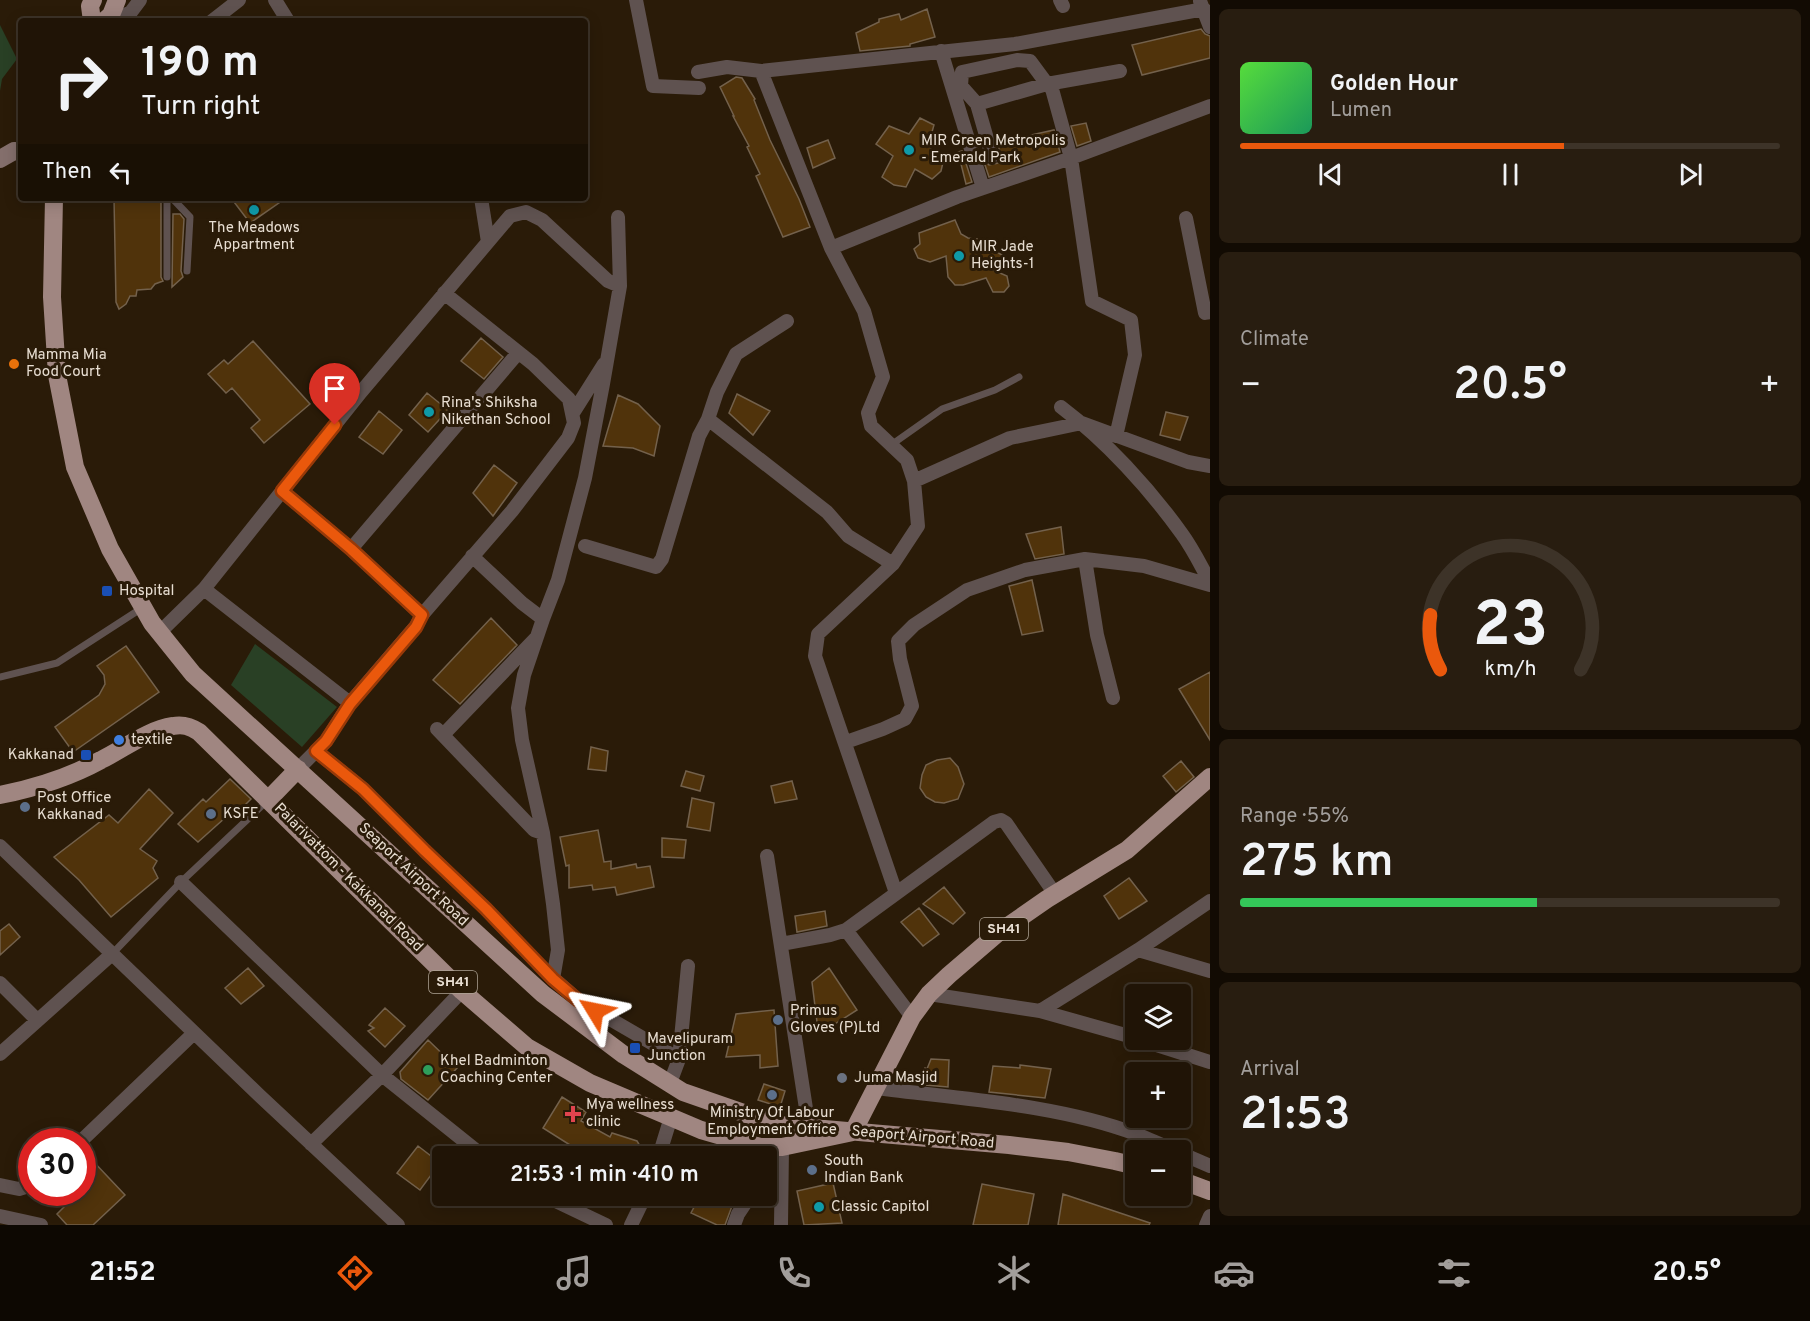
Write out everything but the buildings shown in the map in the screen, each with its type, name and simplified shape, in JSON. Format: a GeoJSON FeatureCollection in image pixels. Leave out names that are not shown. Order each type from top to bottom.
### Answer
{"type":"FeatureCollection","features":[{"type":"Feature","properties":{"kind":"main road"},"geometry":{"type":"LineString","coordinates":[[92,18],[90,6],[93,0]]}},
{"type":"Feature","properties":{"kind":"main road"},"geometry":{"type":"LineString","coordinates":[[108,18],[117,0]]}},
{"type":"Feature","properties":{"kind":"main road"},"geometry":{"type":"LineString","coordinates":[[0,159],[14,151],[18,152]]}},
{"type":"Feature","properties":{"kind":"main road","name":"Seaport Airport Road"},"geometry":{"type":"LineString","coordinates":[[54,201],[52,297],[57,375],[75,467],[110,549],[159,633],[193,674],[543,994],[624,1055],[683,1092],[778,1125],[1009,1145],[1068,1152],[1125,1164]]}},
{"type":"Feature","properties":{"kind":"main road","name":"Palarivattom - Kakkanad Road"},"geometry":{"type":"LineString","coordinates":[[0,795],[25,790],[72,774],[156,731],[180,724],[190,726],[269,799],[462,991],[527,1047],[590,1083],[701,1130],[760,1147],[782,1147],[853,1132]]}},
{"type":"Feature","properties":{"kind":"main road"},"geometry":{"type":"LineString","coordinates":[[269,799],[297,769]]}},
{"type":"Feature","properties":{"kind":"main road","name":"SH41"},"geometry":{"type":"LineString","coordinates":[[853,1132],[912,1017],[929,994],[998,933],[1055,894],[1127,850],[1210,777]]}},
{"type":"Feature","properties":{"kind":"main road"},"geometry":{"type":"LineString","coordinates":[[1191,1184],[1210,1191]]}},
{"type":"Feature","properties":{"kind":"street"},"geometry":{"type":"LineString","coordinates":[[120,18],[131,12],[140,0]]}},
{"type":"Feature","properties":{"kind":"street"},"geometry":{"type":"LineString","coordinates":[[216,18],[239,0]]}},
{"type":"Feature","properties":{"kind":"street"},"geometry":{"type":"LineString","coordinates":[[275,0],[286,18]]}},
{"type":"Feature","properties":{"kind":"street"},"geometry":{"type":"LineString","coordinates":[[636,0],[652,86],[699,88]]}},
{"type":"Feature","properties":{"kind":"street"},"geometry":{"type":"LineString","coordinates":[[698,72],[727,67],[761,70],[1015,44],[1202,4],[1210,27]]}},
{"type":"Feature","properties":{"kind":"street"},"geometry":{"type":"LineString","coordinates":[[941,51],[983,188]]}},
{"type":"Feature","properties":{"kind":"street"},"geometry":{"type":"LineString","coordinates":[[992,156],[977,104],[961,86],[962,72],[1017,60],[1030,61],[1052,89],[1071,158],[1092,301],[1131,320],[1135,355],[1116,436]]}},
{"type":"Feature","properties":{"kind":"street"},"geometry":{"type":"LineString","coordinates":[[761,70],[831,248],[864,311],[882,376],[868,413],[871,426],[907,460],[914,481],[918,526],[893,564],[818,634],[815,656],[896,893]]}},
{"type":"Feature","properties":{"kind":"street"},"geometry":{"type":"LineString","coordinates":[[977,104],[1047,84],[1120,71]]}},
{"type":"Feature","properties":{"kind":"street"},"geometry":{"type":"LineString","coordinates":[[831,248],[983,188],[1210,106]]}},
{"type":"Feature","properties":{"kind":"street"},"geometry":{"type":"LineString","coordinates":[[481,201],[488,242]]}},
{"type":"Feature","properties":{"kind":"street"},"geometry":{"type":"LineString","coordinates":[[159,633],[204,589],[444,293],[510,216],[526,212],[542,220],[608,281],[620,286]]}},
{"type":"Feature","properties":{"kind":"street"},"geometry":{"type":"LineString","coordinates":[[553,979],[558,950],[543,833],[522,740],[518,708],[524,675],[558,580],[585,478],[620,286],[618,217]]}},
{"type":"Feature","properties":{"kind":"street"},"geometry":{"type":"LineString","coordinates":[[1186,218],[1205,313],[1210,312]]}},
{"type":"Feature","properties":{"kind":"street"},"geometry":{"type":"LineString","coordinates":[[297,769],[326,741],[350,704],[416,627],[422,615],[512,511],[568,438],[574,423],[569,399],[533,364],[444,293]]}},
{"type":"Feature","properties":{"kind":"street"},"geometry":{"type":"LineString","coordinates":[[585,546],[656,567],[662,559],[699,436],[736,354],[787,321]]}},
{"type":"Feature","properties":{"kind":"street"},"geometry":{"type":"LineString","coordinates":[[351,549],[518,353]]}},
{"type":"Feature","properties":{"kind":"street"},"geometry":{"type":"LineString","coordinates":[[573,412],[608,361]]}},
{"type":"Feature","properties":{"kind":"street"},"geometry":{"type":"LineString","coordinates":[[1061,407],[1082,423],[1138,481],[1183,535],[1210,584]]}},
{"type":"Feature","properties":{"kind":"street"},"geometry":{"type":"LineString","coordinates":[[708,419],[827,513],[848,536],[893,564]]}},
{"type":"Feature","properties":{"kind":"street"},"geometry":{"type":"LineString","coordinates":[[914,481],[1010,438],[1082,423],[1188,462],[1210,466]]}},
{"type":"Feature","properties":{"kind":"street"},"geometry":{"type":"LineString","coordinates":[[282,491],[351,549],[422,615]]}},
{"type":"Feature","properties":{"kind":"street"},"geometry":{"type":"LineString","coordinates":[[472,556],[522,603],[543,619]]}},
{"type":"Feature","properties":{"kind":"street"},"geometry":{"type":"LineString","coordinates":[[846,742],[904,719],[912,706],[898,641],[914,626],[967,590],[1025,570],[1085,559],[1143,566],[1210,584]]}},
{"type":"Feature","properties":{"kind":"street"},"geometry":{"type":"LineString","coordinates":[[1085,559],[1097,635],[1113,698]]}},
{"type":"Feature","properties":{"kind":"street"},"geometry":{"type":"LineString","coordinates":[[204,589],[350,704]]}},
{"type":"Feature","properties":{"kind":"street"},"geometry":{"type":"LineString","coordinates":[[539,635],[440,732],[534,830],[543,833]]}},
{"type":"Feature","properties":{"kind":"street"},"geometry":{"type":"LineString","coordinates":[[316,751],[363,789],[486,909],[553,979],[579,1001],[679,1059]]}},
{"type":"Feature","properties":{"kind":"street"},"geometry":{"type":"LineString","coordinates":[[781,944],[830,936],[846,930],[994,822],[1001,820],[1006,823],[1055,894]]}},
{"type":"Feature","properties":{"kind":"street"},"geometry":{"type":"LineString","coordinates":[[0,846],[398,1225]]}},
{"type":"Feature","properties":{"kind":"street"},"geometry":{"type":"LineString","coordinates":[[767,856],[809,1128]]}},
{"type":"Feature","properties":{"kind":"street"},"geometry":{"type":"LineString","coordinates":[[181,882],[382,1075],[471,1146]]}},
{"type":"Feature","properties":{"kind":"street"},"geometry":{"type":"LineString","coordinates":[[1040,1011],[1138,950],[1210,901]]}},
{"type":"Feature","properties":{"kind":"street"},"geometry":{"type":"LineString","coordinates":[[846,930],[912,1017]]}},
{"type":"Feature","properties":{"kind":"street"},"geometry":{"type":"LineString","coordinates":[[1138,950],[1210,971]]}},
{"type":"Feature","properties":{"kind":"street"},"geometry":{"type":"LineString","coordinates":[[0,1054],[112,954]]}},
{"type":"Feature","properties":{"kind":"street"},"geometry":{"type":"LineString","coordinates":[[670,1083],[679,1059],[688,966]]}},
{"type":"Feature","properties":{"kind":"street"},"geometry":{"type":"LineString","coordinates":[[0,984],[36,1020]]}},
{"type":"Feature","properties":{"kind":"street"},"geometry":{"type":"LineString","coordinates":[[311,1144],[382,1075],[462,991]]}},
{"type":"Feature","properties":{"kind":"street"},"geometry":{"type":"LineString","coordinates":[[929,994],[1040,1011],[1125,1035]]}},
{"type":"Feature","properties":{"kind":"street"},"geometry":{"type":"LineString","coordinates":[[96,1128],[194,1033]]}},
{"type":"Feature","properties":{"kind":"street"},"geometry":{"type":"LineString","coordinates":[[1172,1050],[1210,1062]]}},
{"type":"Feature","properties":{"kind":"street"},"geometry":{"type":"LineString","coordinates":[[876,1088],[1016,1105],[1077,1118],[1150,1140]]}},
{"type":"Feature","properties":{"kind":"street"},"geometry":{"type":"LineString","coordinates":[[662,1146],[671,1117]]}},
{"type":"Feature","properties":{"kind":"street"},"geometry":{"type":"LineString","coordinates":[[777,1154],[782,1147]]}},
{"type":"Feature","properties":{"kind":"street"},"geometry":{"type":"LineString","coordinates":[[781,1225],[782,1147]]}},
{"type":"Feature","properties":{"kind":"street"},"geometry":{"type":"LineString","coordinates":[[1191,1158],[1210,1166]]}},
{"type":"Feature","properties":{"kind":"street"},"geometry":{"type":"LineString","coordinates":[[0,1185],[18,1189]]}},
{"type":"Feature","properties":{"kind":"street"},"geometry":{"type":"LineString","coordinates":[[566,1206],[606,1225]]}},
{"type":"Feature","properties":{"kind":"street"},"geometry":{"type":"LineString","coordinates":[[631,1225],[640,1206]]}},
{"type":"Feature","properties":{"kind":"street"},"geometry":{"type":"LineString","coordinates":[[734,1225],[743,1206]]}},
{"type":"Feature","properties":{"kind":"street"},"geometry":{"type":"LineString","coordinates":[[1206,1225],[1210,1216]]}},
{"type":"Feature","properties":{"kind":"street"},"geometry":{"type":"LineString","coordinates":[[6,1220],[41,1225]]}},
{"type":"Feature","properties":{"kind":"lane"},"geometry":{"type":"LineString","coordinates":[[167,277],[170,201]]}},
{"type":"Feature","properties":{"kind":"lane"},"geometry":{"type":"LineString","coordinates":[[173,201],[190,217],[187,271]]}},
{"type":"Feature","properties":{"kind":"lane"},"geometry":{"type":"LineString","coordinates":[[891,445],[942,409],[995,390],[1019,377]]}},
{"type":"Feature","properties":{"kind":"lane"},"geometry":{"type":"LineString","coordinates":[[0,677],[57,663],[144,607]]}},
{"type":"Feature","properties":{"kind":"lane"},"geometry":{"type":"LineString","coordinates":[[112,954],[181,882],[269,799]]}},
{"type":"Feature","properties":{"kind":"green space"},"geometry":{"type":"Polygon","coordinates":[[[0,25],[17,59],[2,79],[0,91],[0,25]]]}},
{"type":"Feature","properties":{"kind":"green space"},"geometry":{"type":"Polygon","coordinates":[[[255,644],[337,707],[302,747],[231,685],[255,644]]]}},
{"type":"Feature","properties":{"kind":"place","name":"MIR Green Metropolis - Emerald Park"},"geometry":{"type":"Point","coordinates":[909,150]}},
{"type":"Feature","properties":{"kind":"place","name":"The Meadows Appartment"},"geometry":{"type":"Point","coordinates":[254,210]}},
{"type":"Feature","properties":{"kind":"place","name":"MIR Jade Heights-1"},"geometry":{"type":"Point","coordinates":[959,256]}},
{"type":"Feature","properties":{"kind":"place","name":"Mamma Mia Food Court"},"geometry":{"type":"Point","coordinates":[14,364]}},
{"type":"Feature","properties":{"kind":"place","name":"Rina's Shiksha Nikethan School"},"geometry":{"type":"Point","coordinates":[429,412]}},
{"type":"Feature","properties":{"kind":"place","name":"Hospital"},"geometry":{"type":"Point","coordinates":[107,591]}},
{"type":"Feature","properties":{"kind":"place","name":"textile"},"geometry":{"type":"Point","coordinates":[119,740]}},
{"type":"Feature","properties":{"kind":"place","name":"Kakkanad"},"geometry":{"type":"Point","coordinates":[86,755]}},
{"type":"Feature","properties":{"kind":"place","name":"Post Office Kakkanad"},"geometry":{"type":"Point","coordinates":[25,807]}},
{"type":"Feature","properties":{"kind":"place","name":"KSFE"},"geometry":{"type":"Point","coordinates":[211,814]}},
{"type":"Feature","properties":{"kind":"place","name":"Primus Gloves (P)Ltd"},"geometry":{"type":"Point","coordinates":[778,1020]}},
{"type":"Feature","properties":{"kind":"place","name":"Mavelipuram Junction"},"geometry":{"type":"Point","coordinates":[635,1048]}},
{"type":"Feature","properties":{"kind":"place","name":"Khel Badminton Coaching Center"},"geometry":{"type":"Point","coordinates":[428,1070]}},
{"type":"Feature","properties":{"kind":"place","name":"Juma Masjid"},"geometry":{"type":"Point","coordinates":[842,1078]}},
{"type":"Feature","properties":{"kind":"place","name":"Ministry Of Labour Employment Office"},"geometry":{"type":"Point","coordinates":[772,1095]}},
{"type":"Feature","properties":{"kind":"place","name":"Mya wellness clinic"},"geometry":{"type":"Point","coordinates":[573,1114]}},
{"type":"Feature","properties":{"kind":"place","name":"South Indian Bank"},"geometry":{"type":"Point","coordinates":[812,1170]}},
{"type":"Feature","properties":{"kind":"place","name":"Classic Capitol"},"geometry":{"type":"Point","coordinates":[819,1207]}},
{"type":"Feature","properties":{"kind":"route"},"geometry":{"type":"LineString","coordinates":[[335,425],[282,491],[351,549],[422,615],[416,627],[350,704],[326,741],[316,751],[363,789],[486,909],[553,979],[595,1011]]}}]}
